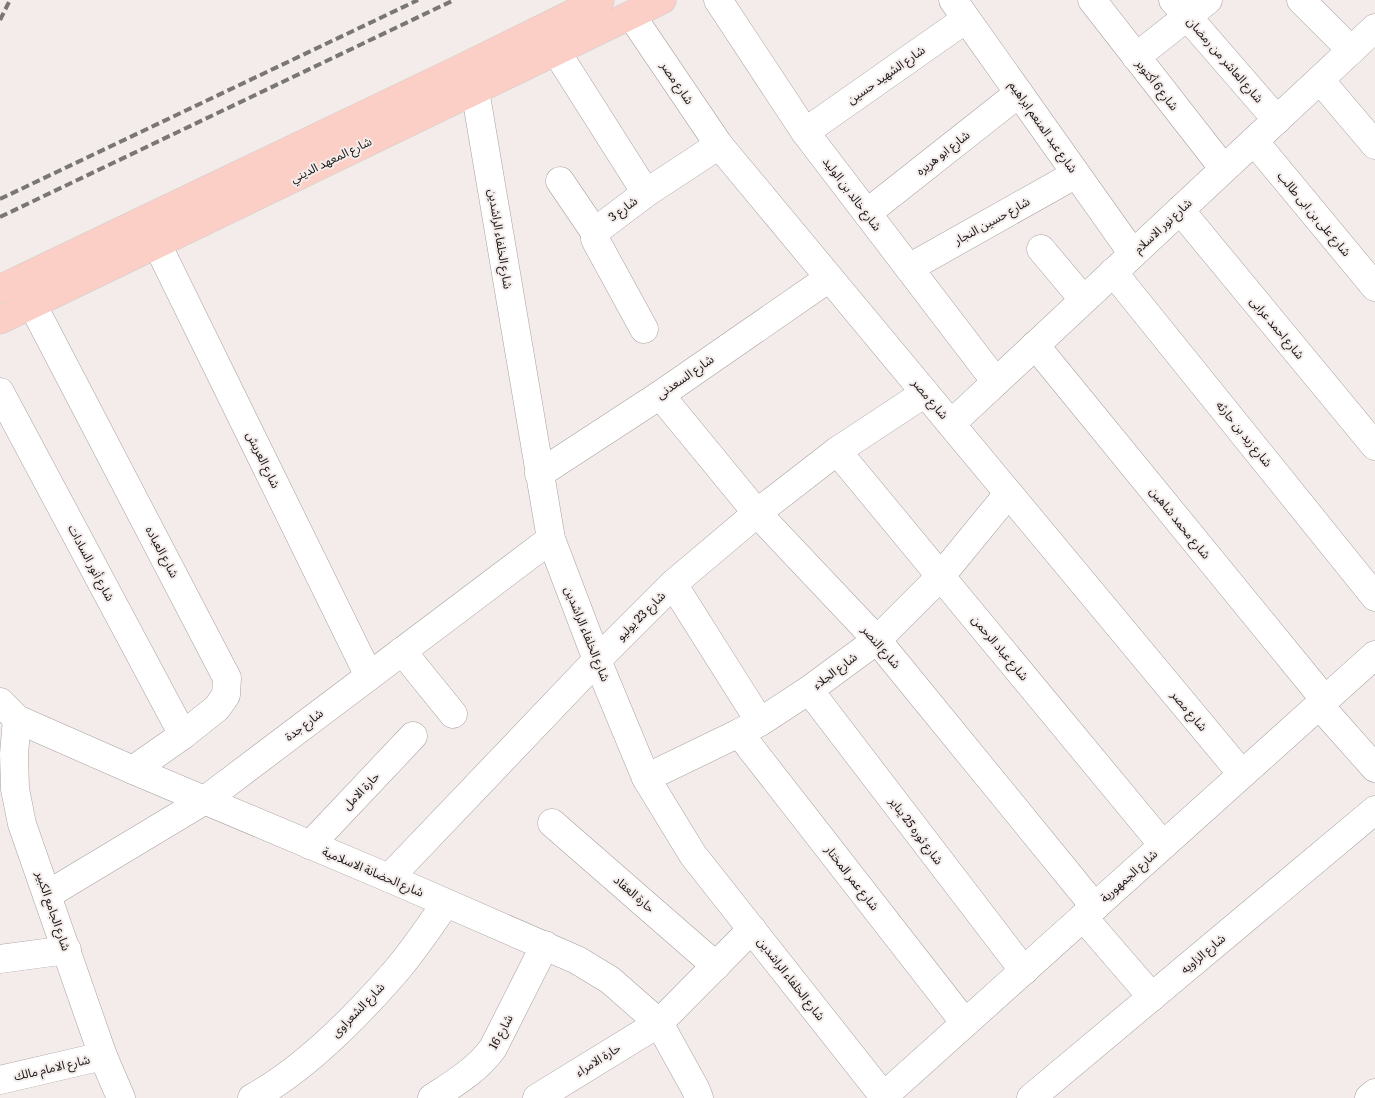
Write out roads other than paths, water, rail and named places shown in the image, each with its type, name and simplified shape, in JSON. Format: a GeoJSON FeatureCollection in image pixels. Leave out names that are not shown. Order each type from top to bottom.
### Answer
{"type":"FeatureCollection","features":[{"type":"Feature","properties":{"kind":"main road"},"geometry":{"type":"LineString","coordinates":[[0,289],[453,73],[600,0]]}},
{"type":"Feature","properties":{"kind":"main road","name":"شارع المعهد الديني"},"geometry":{"type":"LineString","coordinates":[[0,320],[662,0]]}},
{"type":"Feature","properties":{"kind":"main road"},"geometry":{"type":"LineString","coordinates":[[69,256],[81,280]]}},
{"type":"Feature","properties":{"kind":"street","name":"شارع خالد بن الوليد"},"geometry":{"type":"LineString","coordinates":[[718,0],[805,132],[996,382]]}},
{"type":"Feature","properties":{"kind":"street","name":"شارع 6 أكتوبر"},"geometry":{"type":"LineString","coordinates":[[1092,0],[1224,169]]}},
{"type":"Feature","properties":{"kind":"street"},"geometry":{"type":"LineString","coordinates":[[1301,0],[1351,50]]}},
{"type":"Feature","properties":{"kind":"street"},"geometry":{"type":"LineString","coordinates":[[1136,57],[1189,5]]}},
{"type":"Feature","properties":{"kind":"street","name":"شارع العاشر من رمضان"},"geometry":{"type":"LineString","coordinates":[[1189,5],[1277,120]]}},
{"type":"Feature","properties":{"kind":"street","name":"شارع الشهيد حسين"},"geometry":{"type":"LineString","coordinates":[[805,132],[960,9]]}},
{"type":"Feature","properties":{"kind":"street","name":"شارع عبد المنعم ابراهيم"},"geometry":{"type":"LineString","coordinates":[[960,9],[1133,254]]}},
{"type":"Feature","properties":{"kind":"street","name":"شارع مصر"},"geometry":{"type":"LineString","coordinates":[[631,15],[719,145],[1242,774]]}},
{"type":"Feature","properties":{"kind":"street","name":"شارع نور الاسلام"},"geometry":{"type":"LineString","coordinates":[[951,424],[1375,28]]}},
{"type":"Feature","properties":{"kind":"street"},"geometry":{"type":"LineString","coordinates":[[556,51],[646,193]]}},
{"type":"Feature","properties":{"kind":"street"},"geometry":{"type":"LineString","coordinates":[[1320,80],[1375,145]]}},
{"type":"Feature","properties":{"kind":"street","name":"شارع الخلفاء الراشدين"},"geometry":{"type":"LineString","coordinates":[[475,90],[551,539],[597,660],[646,778],[693,855],[884,1097]]}},
{"type":"Feature","properties":{"kind":"street","name":"شارع ابو هريره"},"geometry":{"type":"LineString","coordinates":[[867,213],[1019,94]]}},
{"type":"Feature","properties":{"kind":"street","name":"شارع على بن ابى طالب"},"geometry":{"type":"LineString","coordinates":[[1254,141],[1375,287]]}},
{"type":"Feature","properties":{"kind":"street","name":"شارع 3"},"geometry":{"type":"LineString","coordinates":[[596,234],[600,226],[719,145]]}},
{"type":"Feature","properties":{"kind":"street","name":"شارع حسين النجار"},"geometry":{"type":"LineString","coordinates":[[909,268],[1076,174]]}},
{"type":"Feature","properties":{"kind":"street"},"geometry":{"type":"LineString","coordinates":[[560,181],[596,234],[597,243],[644,329]]}},
{"type":"Feature","properties":{"kind":"street","name":"شارع احمد عرابى"},"geometry":{"type":"LineString","coordinates":[[1180,210],[1375,446]]}},
{"type":"Feature","properties":{"kind":"street","name":"شارع العريش"},"geometry":{"type":"LineString","coordinates":[[156,244],[369,676]]}},
{"type":"Feature","properties":{"kind":"street"},"geometry":{"type":"LineString","coordinates":[[1041,249],[1083,299]]}},
{"type":"Feature","properties":{"kind":"street","name":"شارع زيد بن حارثه"},"geometry":{"type":"LineString","coordinates":[[1114,272],[1375,597]]}},
{"type":"Feature","properties":{"kind":"street","name":"شارع السعدنى"},"geometry":{"type":"LineString","coordinates":[[539,474],[660,395],[829,278]]}},
{"type":"Feature","properties":{"kind":"street","name":"شارع العباده"},"geometry":{"type":"LineString","coordinates":[[32,304],[227,678],[226,695],[217,708],[183,735],[133,770]]}},
{"type":"Feature","properties":{"kind":"street","name":"شارع محمد شاهين"},"geometry":{"type":"LineString","coordinates":[[1035,345],[1375,768]]}},
{"type":"Feature","properties":{"kind":"street","name":"شارع أنور السادات"},"geometry":{"type":"LineString","coordinates":[[0,392],[183,735]]}},
{"type":"Feature","properties":{"kind":"street","name":"شارع 23 يوليو"},"geometry":{"type":"LineString","coordinates":[[389,878],[597,660],[673,584],[757,513],[836,451],[925,393]]}},
{"type":"Feature","properties":{"kind":"street","name":"شارع النصر"},"geometry":{"type":"LineString","coordinates":[[660,395],[757,513],[876,640],[1089,912],[1152,997]]}},
{"type":"Feature","properties":{"kind":"street","name":"شارع عباد الرحمن"},"geometry":{"type":"LineString","coordinates":[[836,451],[1163,846]]}},
{"type":"Feature","properties":{"kind":"street","name":"شارع الجلاء"},"geometry":{"type":"LineString","coordinates":[[646,778],[750,728],[809,690],[876,640],[940,577],[1008,494]]}},
{"type":"Feature","properties":{"kind":"street","name":"شارع جدة"},"geometry":{"type":"LineString","coordinates":[[47,895],[204,800],[551,539]]}},
{"type":"Feature","properties":{"kind":"street","name":"شارع عمر المختار"},"geometry":{"type":"LineString","coordinates":[[673,584],[750,728],[965,1023]]}},
{"type":"Feature","properties":{"kind":"street"},"geometry":{"type":"LineString","coordinates":[[402,651],[452,714]]}},
{"type":"Feature","properties":{"kind":"street","name":"شارع الجمهورية"},"geometry":{"type":"LineString","coordinates":[[884,1097],[1375,654]]}},
{"type":"Feature","properties":{"kind":"street","name":"شارع ثوره 25 يناير"},"geometry":{"type":"LineString","coordinates":[[809,690],[1024,971]]}},
{"type":"Feature","properties":{"kind":"street","name":"شارع الحضانة الاسلامية"},"geometry":{"type":"LineString","coordinates":[[9,711],[133,770],[310,844],[577,960],[610,980],[659,1023],[690,1095]]}},
{"type":"Feature","properties":{"kind":"street","name":"شارع الجامع الكبير"},"geometry":{"type":"LineString","coordinates":[[9,711],[16,789],[11,827],[47,895],[104,1056],[121,1098]]}},
{"type":"Feature","properties":{"kind":"street","name":"حارة الامل"},"geometry":{"type":"LineString","coordinates":[[310,844],[412,736]]}},
{"type":"Feature","properties":{"kind":"street","name":"شارع الزاويه"},"geometry":{"type":"LineString","coordinates":[[1031,1098],[1375,810]]}},
{"type":"Feature","properties":{"kind":"street","name":"حارة العقاد"},"geometry":{"type":"LineString","coordinates":[[552,822],[716,966]]}},
{"type":"Feature","properties":{"kind":"street","name":"شارع الشعراوى"},"geometry":{"type":"LineString","coordinates":[[252,1098],[275,1085],[339,1031],[397,970],[446,903]]}},
{"type":"Feature","properties":{"kind":"street","name":"حارة الامراء"},"geometry":{"type":"LineString","coordinates":[[538,1098],[659,1023],[752,929]]}},
{"type":"Feature","properties":{"kind":"street","name":"شارع 16"},"geometry":{"type":"LineString","coordinates":[[432,1098],[473,1071],[493,1048],[545,945]]}},
{"type":"Feature","properties":{"kind":"street"},"geometry":{"type":"LineString","coordinates":[[0,959],[67,950]]}},
{"type":"Feature","properties":{"kind":"street","name":"شارع الامام مالك"},"geometry":{"type":"LineString","coordinates":[[0,1080],[104,1056]]}},
{"type":"Feature","properties":{"kind":"street"},"geometry":{"type":"LineString","coordinates":[[1369,1098],[1375,1094]]}},
{"type":"Feature","properties":{"kind":"railway"},"geometry":{"type":"LineString","coordinates":[[0,20],[10,0]]}},
{"type":"Feature","properties":{"kind":"railway"},"geometry":{"type":"LineString","coordinates":[[0,199],[418,0]]}},
{"type":"Feature","properties":{"kind":"railway"},"geometry":{"type":"LineString","coordinates":[[0,217],[454,0]]}}]}
